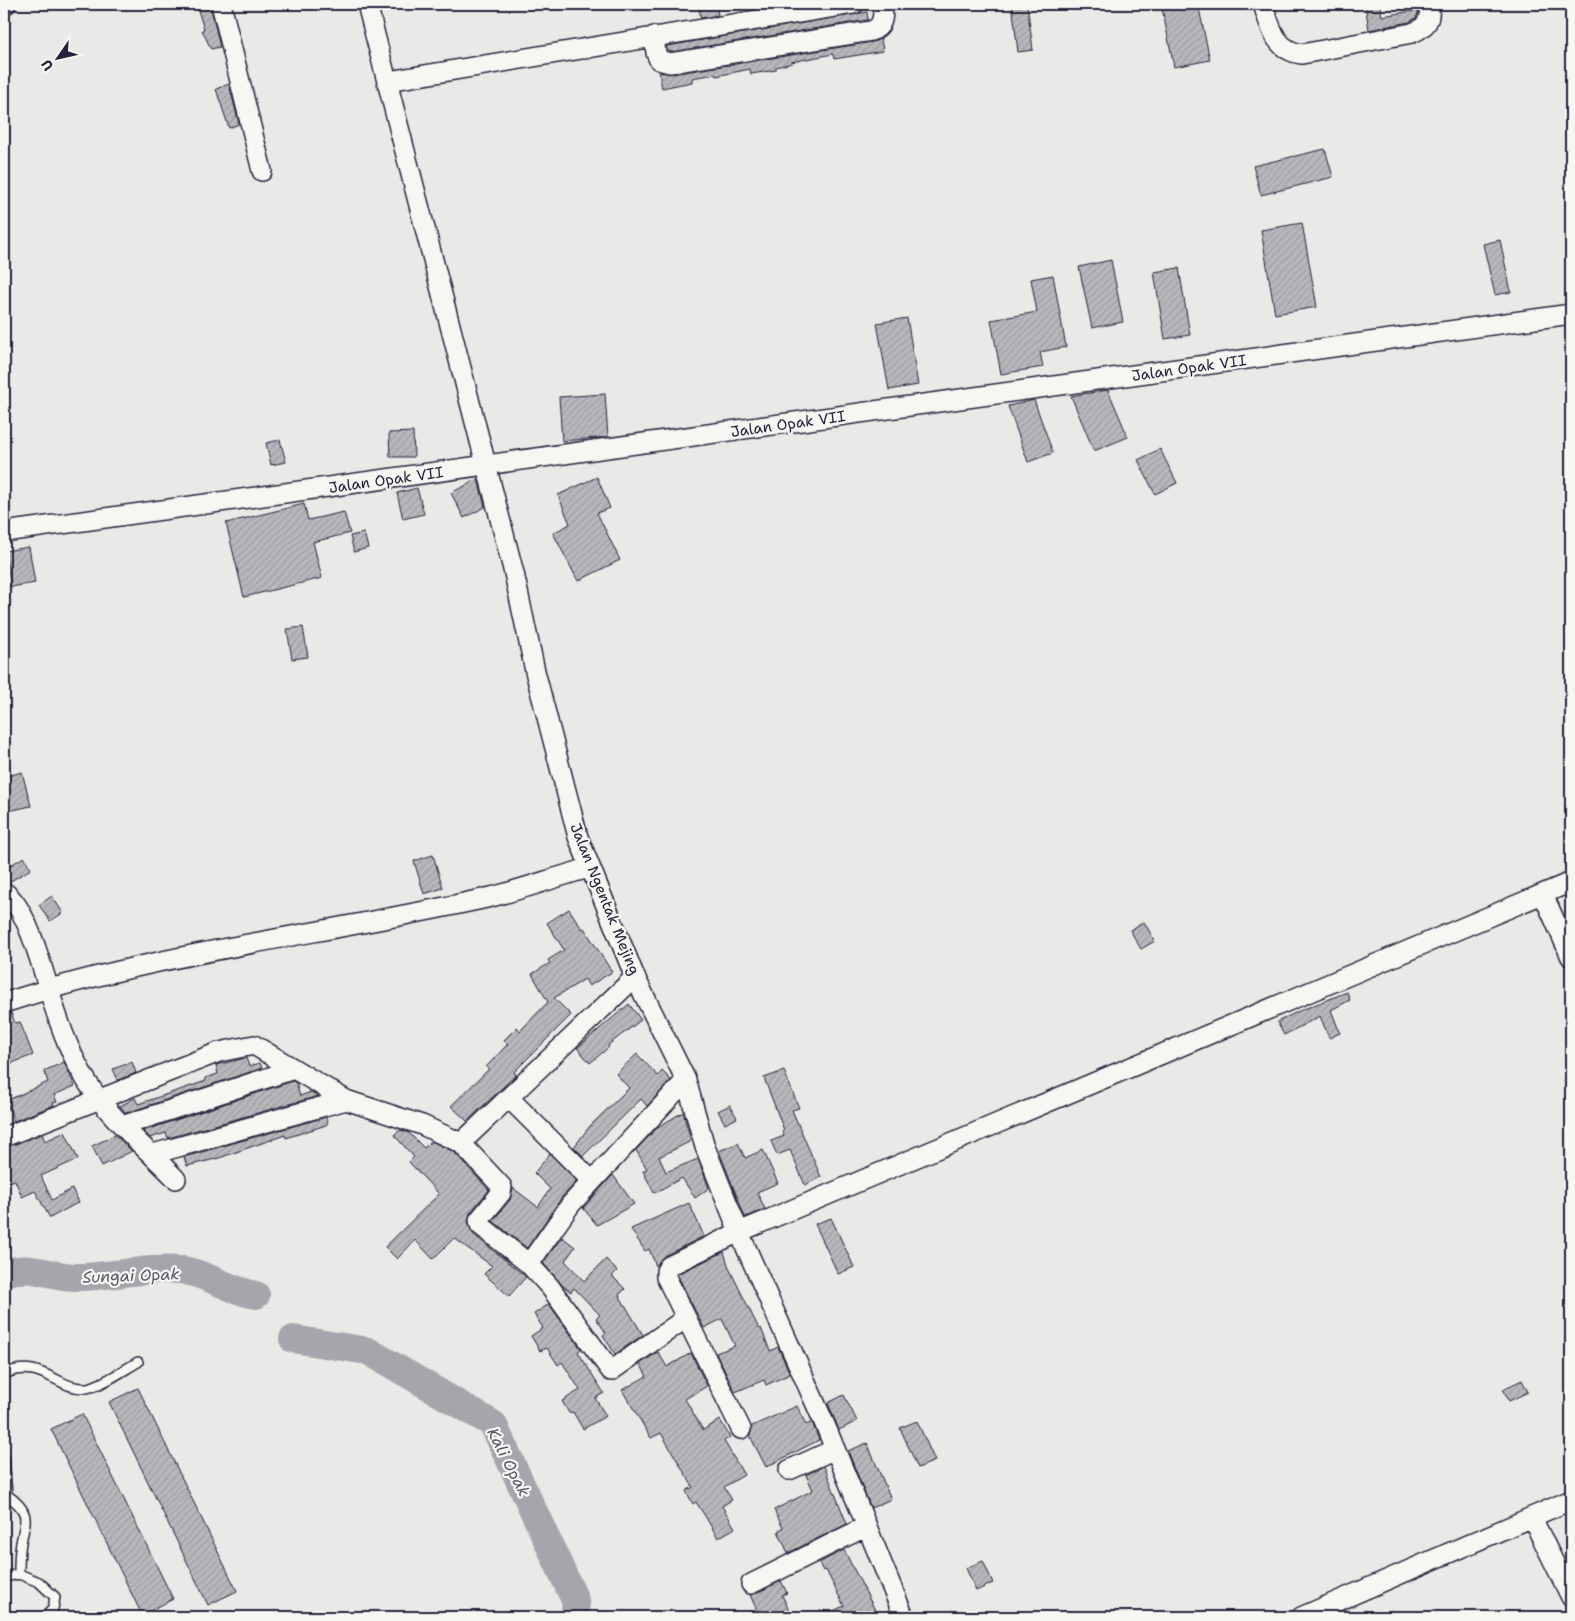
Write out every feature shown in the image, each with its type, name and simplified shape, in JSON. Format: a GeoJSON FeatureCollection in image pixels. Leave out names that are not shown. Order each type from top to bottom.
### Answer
{"type":"FeatureCollection","features":[{"type":"Feature","properties":{"kind":"street"},"geometry":{"type":"LineString","coordinates":[[221,4],[262,172]]}},
{"type":"Feature","properties":{"kind":"street","name":"Jalan Ngentak Mejing"},"geometry":{"type":"LineString","coordinates":[[367,4],[487,466],[560,772],[578,837],[589,868],[635,977],[686,1080],[705,1147],[739,1232],[835,1450],[904,1617]]}},
{"type":"Feature","properties":{"kind":"street"},"geometry":{"type":"LineString","coordinates":[[388,81],[854,4]]}},
{"type":"Feature","properties":{"kind":"street"},"geometry":{"type":"LineString","coordinates":[[654,36],[656,53],[660,60],[670,63],[871,31],[876,29],[882,22],[883,4]]}},
{"type":"Feature","properties":{"kind":"street"},"geometry":{"type":"LineString","coordinates":[[1263,4],[1277,40],[1291,53],[1302,54],[1412,33],[1424,28],[1429,20],[1429,4]]}},
{"type":"Feature","properties":{"kind":"street","name":"Jalan Opak VII"},"geometry":{"type":"LineString","coordinates":[[4,532],[1571,314]]}},
{"type":"Feature","properties":{"kind":"street"},"geometry":{"type":"LineString","coordinates":[[4,1003],[49,988],[191,955],[492,896],[589,868]]}},
{"type":"Feature","properties":{"kind":"street"},"geometry":{"type":"LineString","coordinates":[[741,1429],[666,1277],[667,1268],[739,1232],[1571,882]]}},
{"type":"Feature","properties":{"kind":"street"},"geometry":{"type":"LineString","coordinates":[[4,892],[20,910],[49,988],[59,1021],[74,1056],[99,1099],[176,1179]]}},
{"type":"Feature","properties":{"kind":"street"},"geometry":{"type":"LineString","coordinates":[[1543,894],[1571,957]]}},
{"type":"Feature","properties":{"kind":"street"},"geometry":{"type":"LineString","coordinates":[[461,1143],[635,977]]}},
{"type":"Feature","properties":{"kind":"street"},"geometry":{"type":"LineString","coordinates":[[4,1137],[219,1052],[254,1045],[346,1100],[422,1125],[461,1143],[502,1187],[501,1193],[479,1220],[480,1225],[529,1264],[550,1287],[611,1371],[686,1318]]}},
{"type":"Feature","properties":{"kind":"street"},"geometry":{"type":"LineString","coordinates":[[125,1126],[294,1069]]}},
{"type":"Feature","properties":{"kind":"street"},"geometry":{"type":"LineString","coordinates":[[529,1264],[570,1204],[686,1080]]}},
{"type":"Feature","properties":{"kind":"street"},"geometry":{"type":"LineString","coordinates":[[509,1098],[592,1180]]}},
{"type":"Feature","properties":{"kind":"street"},"geometry":{"type":"LineString","coordinates":[[153,1154],[346,1100]]}},
{"type":"Feature","properties":{"kind":"street"},"geometry":{"type":"LineString","coordinates":[[789,1470],[835,1450]]}},
{"type":"Feature","properties":{"kind":"street"},"geometry":{"type":"LineString","coordinates":[[1302,1617],[1571,1500]]}},
{"type":"Feature","properties":{"kind":"street"},"geometry":{"type":"LineString","coordinates":[[1532,1518],[1571,1597]]}},
{"type":"Feature","properties":{"kind":"street"},"geometry":{"type":"LineString","coordinates":[[751,1584],[867,1526]]}},
{"type":"Feature","properties":{"kind":"lane"},"geometry":{"type":"LineString","coordinates":[[4,1374],[25,1369],[40,1372],[73,1386],[85,1388],[138,1362]]}},
{"type":"Feature","properties":{"kind":"lane"},"geometry":{"type":"LineString","coordinates":[[4,1457],[5,1496],[22,1508],[26,1516],[26,1526],[20,1551],[19,1574]]}},
{"type":"Feature","properties":{"kind":"lane"},"geometry":{"type":"LineString","coordinates":[[4,1577],[19,1574],[39,1582],[55,1597],[53,1609],[45,1617]]}},
{"type":"Feature","properties":{"kind":"building"},"geometry":{"type":"Polygon","coordinates":[[[196,4],[210,4],[220,47],[211,49],[202,30],[204,29],[196,4]]]}},
{"type":"Feature","properties":{"kind":"building"},"geometry":{"type":"Polygon","coordinates":[[[698,4],[716,4],[718,15],[701,18],[698,4]]]}},
{"type":"Feature","properties":{"kind":"building"},"geometry":{"type":"Polygon","coordinates":[[[1012,4],[1027,4],[1033,50],[1018,52],[1012,4]]]}},
{"type":"Feature","properties":{"kind":"building"},"geometry":{"type":"Polygon","coordinates":[[[1184,4],[1198,4],[1210,60],[1174,67],[1162,8],[1184,4]]]}},
{"type":"Feature","properties":{"kind":"building"},"geometry":{"type":"Polygon","coordinates":[[[1365,4],[1380,4],[1382,16],[1418,10],[1418,13],[1416,18],[1409,22],[1369,30],[1365,4]]]}},
{"type":"Feature","properties":{"kind":"building"},"geometry":{"type":"Polygon","coordinates":[[[867,12],[868,20],[671,52],[667,50],[667,46],[867,12]]]}},
{"type":"Feature","properties":{"kind":"building"},"geometry":{"type":"Polygon","coordinates":[[[881,39],[883,51],[834,59],[833,54],[791,62],[776,67],[776,70],[751,74],[750,69],[716,76],[715,74],[692,78],[692,82],[662,88],[659,72],[672,74],[873,42],[881,39]]]}},
{"type":"Feature","properties":{"kind":"building"},"geometry":{"type":"Polygon","coordinates":[[[229,84],[239,124],[229,128],[216,89],[229,84]]]}},
{"type":"Feature","properties":{"kind":"building"},"geometry":{"type":"Polygon","coordinates":[[[1325,149],[1333,177],[1261,195],[1253,166],[1325,149]]]}},
{"type":"Feature","properties":{"kind":"building"},"geometry":{"type":"Polygon","coordinates":[[[1302,223],[1317,307],[1275,314],[1261,230],[1302,223]]]}},
{"type":"Feature","properties":{"kind":"building"},"geometry":{"type":"Polygon","coordinates":[[[1500,240],[1511,292],[1495,295],[1483,244],[1500,240]]]}},
{"type":"Feature","properties":{"kind":"building"},"geometry":{"type":"Polygon","coordinates":[[[1111,260],[1123,322],[1092,328],[1079,267],[1111,260]]]}},
{"type":"Feature","properties":{"kind":"building"},"geometry":{"type":"Polygon","coordinates":[[[1179,268],[1190,335],[1165,339],[1154,272],[1179,268]]]}},
{"type":"Feature","properties":{"kind":"building"},"geometry":{"type":"Polygon","coordinates":[[[1053,275],[1066,347],[1040,352],[1043,367],[1001,374],[991,320],[1037,312],[1031,279],[1053,275]]]}},
{"type":"Feature","properties":{"kind":"building"},"geometry":{"type":"Polygon","coordinates":[[[907,318],[918,385],[889,390],[877,323],[907,318]]]}},
{"type":"Feature","properties":{"kind":"building"},"geometry":{"type":"Polygon","coordinates":[[[1108,390],[1128,437],[1094,451],[1071,396],[1108,390]]]}},
{"type":"Feature","properties":{"kind":"building"},"geometry":{"type":"Polygon","coordinates":[[[605,394],[608,437],[562,441],[559,397],[605,394]]]}},
{"type":"Feature","properties":{"kind":"building"},"geometry":{"type":"Polygon","coordinates":[[[1034,400],[1053,453],[1028,462],[1008,406],[1034,400]]]}},
{"type":"Feature","properties":{"kind":"building"},"geometry":{"type":"Polygon","coordinates":[[[413,432],[414,457],[390,457],[389,433],[413,432]]]}},
{"type":"Feature","properties":{"kind":"building"},"geometry":{"type":"Polygon","coordinates":[[[280,440],[286,462],[271,465],[266,443],[280,440]]]}},
{"type":"Feature","properties":{"kind":"building"},"geometry":{"type":"Polygon","coordinates":[[[1160,449],[1177,483],[1155,494],[1138,460],[1160,449]]]}},
{"type":"Feature","properties":{"kind":"building"},"geometry":{"type":"Polygon","coordinates":[[[597,477],[610,508],[597,513],[620,560],[578,581],[553,533],[570,524],[558,495],[597,477]]]}},
{"type":"Feature","properties":{"kind":"building"},"geometry":{"type":"Polygon","coordinates":[[[478,479],[485,507],[464,518],[451,493],[478,479]]]}},
{"type":"Feature","properties":{"kind":"building"},"geometry":{"type":"Polygon","coordinates":[[[417,488],[424,514],[403,519],[397,493],[417,488]]]}},
{"type":"Feature","properties":{"kind":"building"},"geometry":{"type":"Polygon","coordinates":[[[304,504],[308,520],[344,512],[350,533],[313,542],[322,578],[244,597],[226,523],[304,504]]]}},
{"type":"Feature","properties":{"kind":"building"},"geometry":{"type":"Polygon","coordinates":[[[364,533],[368,548],[354,552],[350,536],[364,533]]]}},
{"type":"Feature","properties":{"kind":"building"},"geometry":{"type":"Polygon","coordinates":[[[29,547],[35,583],[11,587],[5,551],[29,547]]]}},
{"type":"Feature","properties":{"kind":"building"},"geometry":{"type":"Polygon","coordinates":[[[303,627],[308,657],[292,659],[287,629],[303,627]]]}},
{"type":"Feature","properties":{"kind":"building"},"geometry":{"type":"Polygon","coordinates":[[[22,772],[31,806],[4,812],[4,777],[22,772]]]}},
{"type":"Feature","properties":{"kind":"building"},"geometry":{"type":"Polygon","coordinates":[[[433,855],[443,888],[424,894],[414,861],[433,855]]]}},
{"type":"Feature","properties":{"kind":"building"},"geometry":{"type":"Polygon","coordinates":[[[24,857],[31,869],[9,882],[4,881],[4,869],[24,857]]]}},
{"type":"Feature","properties":{"kind":"building"},"geometry":{"type":"Polygon","coordinates":[[[52,896],[63,913],[50,921],[39,905],[52,896]]]}},
{"type":"Feature","properties":{"kind":"building"},"geometry":{"type":"Polygon","coordinates":[[[569,909],[582,929],[584,928],[612,972],[589,986],[585,979],[554,998],[571,1015],[514,1072],[516,1075],[467,1121],[451,1106],[489,1069],[486,1067],[508,1044],[504,1040],[517,1027],[520,1031],[548,1002],[532,974],[550,963],[548,960],[564,950],[547,923],[569,909]]]}},
{"type":"Feature","properties":{"kind":"building"},"geometry":{"type":"Polygon","coordinates":[[[1144,922],[1155,941],[1141,949],[1130,930],[1144,922]]]}},
{"type":"Feature","properties":{"kind":"building"},"geometry":{"type":"Polygon","coordinates":[[[1347,992],[1350,1000],[1331,1010],[1340,1033],[1329,1038],[1320,1016],[1284,1035],[1277,1022],[1347,992]]]}},
{"type":"Feature","properties":{"kind":"building"},"geometry":{"type":"Polygon","coordinates":[[[629,1004],[641,1020],[608,1045],[609,1047],[590,1063],[577,1048],[629,1004]]]}},
{"type":"Feature","properties":{"kind":"building"},"geometry":{"type":"Polygon","coordinates":[[[11,1013],[15,1023],[20,1022],[33,1055],[4,1066],[4,1014],[11,1013]]]}},
{"type":"Feature","properties":{"kind":"building"},"geometry":{"type":"Polygon","coordinates":[[[637,1054],[658,1076],[662,1071],[671,1080],[647,1106],[641,1099],[583,1156],[574,1147],[590,1126],[629,1088],[616,1074],[637,1054]]]}},
{"type":"Feature","properties":{"kind":"building"},"geometry":{"type":"Polygon","coordinates":[[[246,1058],[249,1066],[260,1063],[262,1068],[126,1113],[120,1106],[135,1098],[138,1104],[206,1081],[205,1078],[218,1074],[216,1065],[246,1058]]]}},
{"type":"Feature","properties":{"kind":"building"},"geometry":{"type":"Polygon","coordinates":[[[64,1062],[75,1086],[54,1095],[57,1102],[53,1103],[54,1105],[14,1121],[6,1101],[48,1082],[44,1071],[64,1062]]]}},
{"type":"Feature","properties":{"kind":"building"},"geometry":{"type":"Polygon","coordinates":[[[132,1062],[136,1073],[118,1080],[113,1069],[132,1062]]]}},
{"type":"Feature","properties":{"kind":"building"},"geometry":{"type":"Polygon","coordinates":[[[784,1071],[799,1108],[792,1110],[821,1177],[805,1185],[790,1150],[777,1155],[771,1141],[784,1136],[782,1131],[784,1130],[764,1078],[784,1071]]]}},
{"type":"Feature","properties":{"kind":"building"},"geometry":{"type":"Polygon","coordinates":[[[293,1081],[296,1083],[300,1096],[311,1092],[318,1096],[168,1138],[166,1133],[150,1138],[143,1131],[293,1081]]]}},
{"type":"Feature","properties":{"kind":"building"},"geometry":{"type":"Polygon","coordinates":[[[730,1105],[737,1118],[725,1124],[718,1111],[730,1105]]]}},
{"type":"Feature","properties":{"kind":"building"},"geometry":{"type":"Polygon","coordinates":[[[683,1112],[691,1141],[659,1157],[666,1172],[698,1159],[709,1188],[695,1198],[682,1178],[654,1193],[643,1171],[647,1169],[636,1150],[658,1127],[683,1112]]]}},
{"type":"Feature","properties":{"kind":"building"},"geometry":{"type":"Polygon","coordinates":[[[326,1117],[328,1123],[326,1125],[286,1138],[285,1135],[219,1158],[187,1166],[184,1157],[326,1117]]]}},
{"type":"Feature","properties":{"kind":"building"},"geometry":{"type":"Polygon","coordinates":[[[400,1130],[409,1133],[424,1148],[431,1141],[454,1152],[489,1190],[470,1213],[468,1222],[473,1234],[526,1277],[509,1296],[484,1274],[492,1266],[454,1238],[433,1259],[415,1240],[397,1259],[385,1247],[439,1194],[409,1162],[414,1157],[394,1135],[400,1130]]]}},
{"type":"Feature","properties":{"kind":"building"},"geometry":{"type":"Polygon","coordinates":[[[65,1132],[78,1159],[41,1176],[52,1200],[72,1189],[79,1202],[50,1218],[35,1191],[22,1197],[15,1180],[4,1184],[4,1148],[42,1134],[45,1141],[65,1132]]]}},
{"type":"Feature","properties":{"kind":"building"},"geometry":{"type":"Polygon","coordinates":[[[115,1135],[132,1151],[102,1166],[92,1146],[115,1135]]]}},
{"type":"Feature","properties":{"kind":"building"},"geometry":{"type":"Polygon","coordinates":[[[738,1143],[745,1158],[763,1150],[778,1183],[757,1192],[765,1209],[745,1217],[719,1151],[738,1143]]]}},
{"type":"Feature","properties":{"kind":"building"},"geometry":{"type":"Polygon","coordinates":[[[550,1154],[577,1181],[562,1197],[527,1248],[493,1221],[510,1200],[513,1188],[538,1207],[550,1189],[534,1173],[550,1154]]]}},
{"type":"Feature","properties":{"kind":"building"},"geometry":{"type":"Polygon","coordinates":[[[613,1175],[634,1204],[597,1225],[583,1208],[613,1175]]]}},
{"type":"Feature","properties":{"kind":"building"},"geometry":{"type":"Polygon","coordinates":[[[689,1203],[704,1236],[664,1256],[656,1266],[649,1249],[645,1251],[631,1229],[689,1203]]]}},
{"type":"Feature","properties":{"kind":"building"},"geometry":{"type":"Polygon","coordinates":[[[831,1218],[854,1267],[838,1274],[815,1224],[831,1218]]]}},
{"type":"Feature","properties":{"kind":"building"},"geometry":{"type":"Polygon","coordinates":[[[562,1237],[575,1247],[565,1261],[584,1281],[606,1259],[617,1271],[612,1276],[625,1289],[619,1295],[643,1335],[615,1354],[603,1335],[606,1333],[596,1318],[600,1315],[574,1288],[571,1292],[562,1285],[543,1263],[562,1237]]]}},
{"type":"Feature","properties":{"kind":"building"},"geometry":{"type":"Polygon","coordinates":[[[724,1252],[729,1268],[759,1329],[761,1328],[770,1351],[778,1347],[790,1374],[766,1385],[764,1380],[735,1392],[716,1353],[735,1346],[722,1319],[704,1328],[677,1274],[724,1252]]]}},
{"type":"Feature","properties":{"kind":"building"},"geometry":{"type":"Polygon","coordinates":[[[549,1304],[581,1349],[578,1352],[604,1393],[595,1398],[606,1416],[583,1429],[573,1412],[569,1413],[562,1401],[580,1390],[562,1362],[558,1365],[547,1348],[540,1351],[531,1336],[543,1328],[534,1314],[549,1304]]]}},
{"type":"Feature","properties":{"kind":"building"},"geometry":{"type":"Polygon","coordinates":[[[658,1352],[667,1367],[691,1353],[707,1386],[685,1399],[703,1430],[720,1420],[730,1437],[724,1441],[744,1475],[724,1487],[732,1500],[722,1506],[735,1528],[718,1538],[696,1502],[693,1504],[686,1491],[693,1487],[661,1433],[651,1438],[622,1390],[647,1376],[640,1364],[658,1352]]]}},
{"type":"Feature","properties":{"kind":"building"},"geometry":{"type":"Polygon","coordinates":[[[1522,1380],[1528,1392],[1509,1401],[1503,1389],[1522,1380]]]}},
{"type":"Feature","properties":{"kind":"building"},"geometry":{"type":"Polygon","coordinates":[[[138,1388],[237,1591],[208,1605],[109,1402],[138,1388]]]}},
{"type":"Feature","properties":{"kind":"building"},"geometry":{"type":"Polygon","coordinates":[[[844,1395],[857,1421],[839,1430],[828,1403],[844,1395]]]}},
{"type":"Feature","properties":{"kind":"building"},"geometry":{"type":"Polygon","coordinates":[[[797,1406],[806,1425],[812,1422],[819,1440],[766,1467],[750,1436],[752,1426],[797,1406]]]}},
{"type":"Feature","properties":{"kind":"building"},"geometry":{"type":"Polygon","coordinates":[[[82,1414],[173,1599],[142,1615],[51,1429],[82,1414]]]}},
{"type":"Feature","properties":{"kind":"building"},"geometry":{"type":"Polygon","coordinates":[[[917,1421],[935,1461],[918,1468],[900,1428],[917,1421]]]}},
{"type":"Feature","properties":{"kind":"building"},"geometry":{"type":"Polygon","coordinates":[[[867,1443],[891,1499],[871,1508],[848,1451],[867,1443]]]}},
{"type":"Feature","properties":{"kind":"building"},"geometry":{"type":"Polygon","coordinates":[[[824,1466],[847,1524],[788,1553],[778,1531],[783,1528],[774,1510],[813,1490],[806,1475],[824,1466]]]}},
{"type":"Feature","properties":{"kind":"building"},"geometry":{"type":"Polygon","coordinates":[[[844,1550],[877,1614],[870,1617],[820,1617],[844,1606],[826,1570],[823,1571],[819,1563],[844,1550]]]}},
{"type":"Feature","properties":{"kind":"building"},"geometry":{"type":"Polygon","coordinates":[[[983,1561],[993,1583],[976,1591],[966,1568],[983,1561]]]}},
{"type":"Feature","properties":{"kind":"building"},"geometry":{"type":"Polygon","coordinates":[[[781,1581],[787,1593],[782,1595],[792,1617],[760,1617],[750,1595],[781,1581]]]}},
{"type":"Feature","properties":{"kind":"waterway","name":"Sungai Opak"},"geometry":{"type":"LineString","coordinates":[[4,1273],[15,1270],[34,1270],[68,1277],[78,1277],[168,1269],[181,1270],[256,1295]]}},
{"type":"Feature","properties":{"kind":"waterway","name":"Kali Opak"},"geometry":{"type":"LineString","coordinates":[[293,1339],[368,1351],[493,1424],[575,1600],[576,1617]]}}]}
